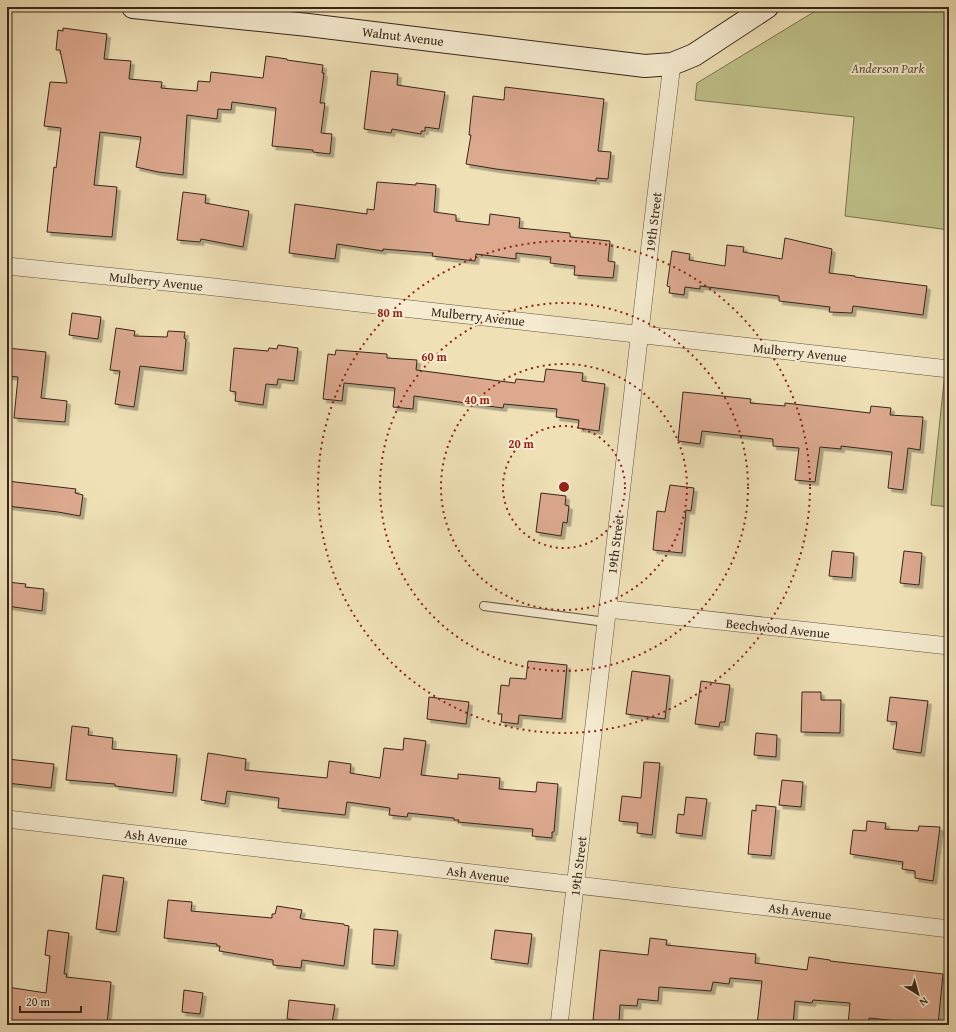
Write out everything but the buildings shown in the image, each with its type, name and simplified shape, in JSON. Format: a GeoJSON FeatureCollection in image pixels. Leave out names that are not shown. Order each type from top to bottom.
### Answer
{"type":"FeatureCollection","features":[{"type":"Feature","properties":{"kind":"street","name":"Walnut Avenue"},"geometry":{"type":"LineString","coordinates":[[133,7],[308,25],[645,66],[672,64],[694,55],[767,7]]}},
{"type":"Feature","properties":{"kind":"street","name":"19th Street"},"geometry":{"type":"LineString","coordinates":[[559,1025],[672,64]]}},
{"type":"Feature","properties":{"kind":"street","name":"Mulberry Avenue"},"geometry":{"type":"LineString","coordinates":[[7,266],[205,286],[949,369]]}},
{"type":"Feature","properties":{"kind":"street","name":"Beechwood Avenue"},"geometry":{"type":"LineString","coordinates":[[607,616],[949,646]]}},
{"type":"Feature","properties":{"kind":"street","name":"Ash Avenue"},"geometry":{"type":"LineString","coordinates":[[7,819],[949,929]]}},
{"type":"Feature","properties":{"kind":"lane","name":"Beechwood Avenue"},"geometry":{"type":"LineString","coordinates":[[484,606],[607,616]]}},
{"type":"Feature","properties":{"kind":"green space","name":"Anderson Park"},"geometry":{"type":"Polygon","coordinates":[[[822,7],[949,7],[949,230],[845,216],[854,117],[695,100],[697,83],[822,7]]]}},
{"type":"Feature","properties":{"kind":"green space"},"geometry":{"type":"Polygon","coordinates":[[[949,334],[949,507],[931,505],[949,334]]]}}]}
